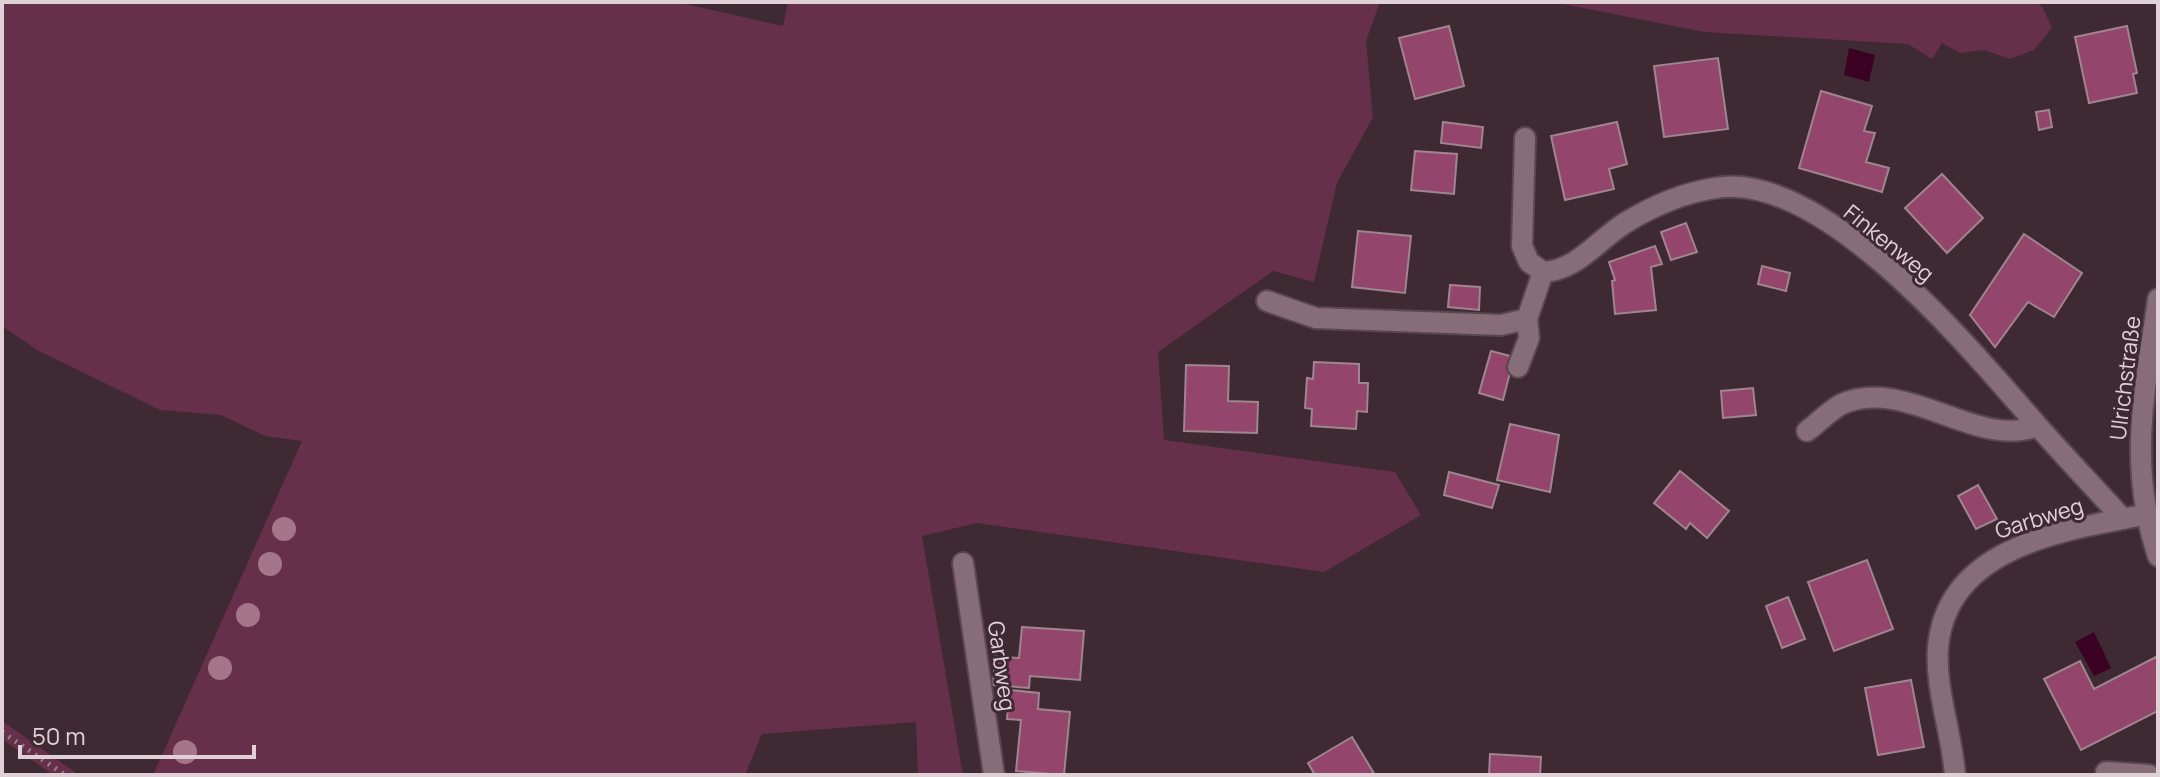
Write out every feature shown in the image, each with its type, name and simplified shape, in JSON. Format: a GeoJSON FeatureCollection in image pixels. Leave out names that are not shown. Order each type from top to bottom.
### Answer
{"type":"FeatureCollection","features":[{"type":"Feature","properties":{"kind":"street"},"geometry":{"type":"LineString","coordinates":[[1518,367],[1529,338],[1527,319],[1543,272],[1529,262],[1522,246],[1525,138]]}},
{"type":"Feature","properties":{"kind":"street","name":"Finkenweg"},"geometry":{"type":"LineString","coordinates":[[1543,272],[1553,272],[1579,259],[1624,224],[1664,202],[1716,187],[1754,189],[1801,207],[1861,245],[1900,278],[1995,375],[2037,426],[2123,519]]}},
{"type":"Feature","properties":{"kind":"street","name":"Ulrichstraße"},"geometry":{"type":"LineString","coordinates":[[2158,299],[2139,437],[2144,515],[2158,556]]}},
{"type":"Feature","properties":{"kind":"street"},"geometry":{"type":"LineString","coordinates":[[1267,301],[1316,318],[1501,325],[1527,319]]}},
{"type":"Feature","properties":{"kind":"street"},"geometry":{"type":"LineString","coordinates":[[1807,431],[1841,405],[1866,399],[1902,401],[2007,432],[2037,426]]}},
{"type":"Feature","properties":{"kind":"street","name":"Garbweg"},"geometry":{"type":"LineString","coordinates":[[1955,775],[1938,650],[1943,620],[1953,598],[1972,573],[1995,556],[2029,543],[2144,515]]}},
{"type":"Feature","properties":{"kind":"street","name":"Garbweg"},"geometry":{"type":"LineString","coordinates":[[963,563],[994,775]]}},
{"type":"Feature","properties":{"kind":"street"},"geometry":{"type":"LineString","coordinates":[[2106,772],[2149,775]]}},
{"type":"Feature","properties":{"kind":"path"},"geometry":{"type":"LineString","coordinates":[[2,732],[65,775]]}},
{"type":"Feature","properties":{"kind":"shaded area"},"geometry":{"type":"Polygon","coordinates":[[[2,2],[677,2],[783,26],[788,2],[1380,2],[1366,41],[1373,117],[1337,183],[1314,282],[1273,271],[1158,352],[1164,440],[1395,472],[1421,515],[1324,572],[977,523],[922,536],[963,775],[918,775],[916,722],[762,734],[745,775],[153,775],[302,441],[265,436],[221,415],[160,410],[37,350],[2,326],[2,2]]]}},
{"type":"Feature","properties":{"kind":"shaded area"},"geometry":{"type":"Polygon","coordinates":[[[1553,2],[2036,2],[2043,8],[2052,28],[2034,50],[2010,59],[1984,50],[1960,53],[1942,43],[1932,59],[1908,44],[1704,32],[1553,2]]]}},
{"type":"Feature","properties":{"kind":"shaded area"},"geometry":{"type":"Polygon","coordinates":[[[1849,48],[1875,55],[1869,82],[1844,75],[1849,48]]]}},
{"type":"Feature","properties":{"kind":"shaded area"},"geometry":{"type":"Polygon","coordinates":[[[2094,632],[2111,668],[2094,676],[2075,642],[2094,632]]]}},
{"type":"Feature","properties":{"kind":"shaded area"},"geometry":{"type":"Polygon","coordinates":[[[2,721],[79,775],[53,775],[2,739],[2,721]]]}},
{"type":"Feature","properties":{"kind":"building"},"geometry":{"type":"Polygon","coordinates":[[[1449,26],[1464,86],[1415,99],[1399,38],[1449,26]]]}},
{"type":"Feature","properties":{"kind":"building"},"geometry":{"type":"Polygon","coordinates":[[[2127,26],[2137,73],[2133,74],[2137,93],[2089,103],[2075,37],[2127,26]]]}},
{"type":"Feature","properties":{"kind":"building"},"geometry":{"type":"Polygon","coordinates":[[[1718,58],[1728,129],[1664,137],[1654,66],[1718,58]]]}},
{"type":"Feature","properties":{"kind":"building"},"geometry":{"type":"Polygon","coordinates":[[[1821,91],[1872,106],[1864,131],[1875,133],[1866,162],[1889,168],[1882,192],[1799,168],[1821,91]]]}},
{"type":"Feature","properties":{"kind":"building"},"geometry":{"type":"Polygon","coordinates":[[[2049,110],[2052,127],[2039,130],[2036,112],[2049,110]]]}},
{"type":"Feature","properties":{"kind":"building"},"geometry":{"type":"Polygon","coordinates":[[[1443,122],[1483,127],[1481,148],[1441,143],[1443,122]]]}},
{"type":"Feature","properties":{"kind":"building"},"geometry":{"type":"Polygon","coordinates":[[[1617,122],[1627,164],[1609,169],[1614,189],[1565,200],[1551,136],[1617,122]]]}},
{"type":"Feature","properties":{"kind":"building"},"geometry":{"type":"Polygon","coordinates":[[[1415,151],[1457,154],[1454,194],[1411,190],[1415,151]]]}},
{"type":"Feature","properties":{"kind":"building"},"geometry":{"type":"Polygon","coordinates":[[[1942,174],[1983,218],[1947,253],[1905,208],[1942,174]]]}},
{"type":"Feature","properties":{"kind":"building"},"geometry":{"type":"Polygon","coordinates":[[[1686,223],[1697,252],[1671,260],[1661,232],[1686,223]]]}},
{"type":"Feature","properties":{"kind":"building"},"geometry":{"type":"Polygon","coordinates":[[[1358,231],[1411,236],[1405,293],[1352,287],[1358,231]]]}},
{"type":"Feature","properties":{"kind":"building"},"geometry":{"type":"Polygon","coordinates":[[[2024,234],[2082,273],[2054,317],[2028,302],[1995,347],[1970,315],[2024,234]]]}},
{"type":"Feature","properties":{"kind":"building"},"geometry":{"type":"Polygon","coordinates":[[[1655,246],[1662,264],[1651,267],[1656,310],[1615,314],[1612,281],[1615,280],[1609,262],[1655,246]]]}},
{"type":"Feature","properties":{"kind":"building"},"geometry":{"type":"Polygon","coordinates":[[[1762,266],[1790,273],[1786,291],[1758,284],[1762,266]]]}},
{"type":"Feature","properties":{"kind":"building"},"geometry":{"type":"Polygon","coordinates":[[[1450,285],[1480,287],[1479,310],[1448,307],[1450,285]]]}},
{"type":"Feature","properties":{"kind":"building"},"geometry":{"type":"Polygon","coordinates":[[[1491,351],[1514,357],[1503,400],[1479,393],[1491,351]]]}},
{"type":"Feature","properties":{"kind":"building"},"geometry":{"type":"Polygon","coordinates":[[[1314,362],[1359,364],[1359,383],[1368,383],[1367,412],[1357,411],[1356,429],[1311,426],[1312,409],[1305,408],[1307,378],[1313,379],[1314,362]]]}},
{"type":"Feature","properties":{"kind":"building"},"geometry":{"type":"Polygon","coordinates":[[[1186,365],[1229,366],[1228,401],[1258,402],[1257,433],[1184,431],[1186,365]]]}},
{"type":"Feature","properties":{"kind":"building"},"geometry":{"type":"Polygon","coordinates":[[[1753,388],[1756,415],[1723,418],[1721,391],[1753,388]]]}},
{"type":"Feature","properties":{"kind":"building"},"geometry":{"type":"Polygon","coordinates":[[[1510,424],[1559,435],[1550,492],[1497,480],[1510,424]]]}},
{"type":"Feature","properties":{"kind":"building"},"geometry":{"type":"Polygon","coordinates":[[[1680,471],[1729,511],[1707,538],[1690,523],[1686,529],[1654,503],[1680,471]]]}},
{"type":"Feature","properties":{"kind":"building"},"geometry":{"type":"Polygon","coordinates":[[[1449,472],[1499,485],[1492,508],[1444,495],[1449,472]]]}},
{"type":"Feature","properties":{"kind":"building"},"geometry":{"type":"Polygon","coordinates":[[[1978,485],[1997,519],[1976,529],[1958,496],[1978,485]]]}},
{"type":"Feature","properties":{"kind":"building"},"geometry":{"type":"Polygon","coordinates":[[[1867,560],[1893,629],[1834,651],[1808,582],[1867,560]]]}},
{"type":"Feature","properties":{"kind":"building"},"geometry":{"type":"Polygon","coordinates":[[[1788,597],[1805,639],[1782,648],[1766,606],[1788,597]]]}},
{"type":"Feature","properties":{"kind":"building"},"geometry":{"type":"Polygon","coordinates":[[[1022,627],[1084,631],[1080,680],[1030,676],[1029,688],[993,685],[995,656],[1019,658],[1022,627]]]}},
{"type":"Feature","properties":{"kind":"building"},"geometry":{"type":"Polygon","coordinates":[[[2158,656],[2158,711],[2081,750],[2044,679],[2080,661],[2094,689],[2158,656]]]}},
{"type":"Feature","properties":{"kind":"building"},"geometry":{"type":"Polygon","coordinates":[[[1911,680],[1924,747],[1878,755],[1865,688],[1911,680]]]}},
{"type":"Feature","properties":{"kind":"building"},"geometry":{"type":"Polygon","coordinates":[[[1010,690],[1039,693],[1038,709],[1070,712],[1064,775],[1016,771],[1021,720],[1007,719],[1010,690]]]}},
{"type":"Feature","properties":{"kind":"building"},"geometry":{"type":"Polygon","coordinates":[[[1352,737],[1375,775],[1315,775],[1308,763],[1352,737]]]}},
{"type":"Feature","properties":{"kind":"building"},"geometry":{"type":"Polygon","coordinates":[[[1490,754],[1541,757],[1540,775],[1489,775],[1490,754]]]}}]}
